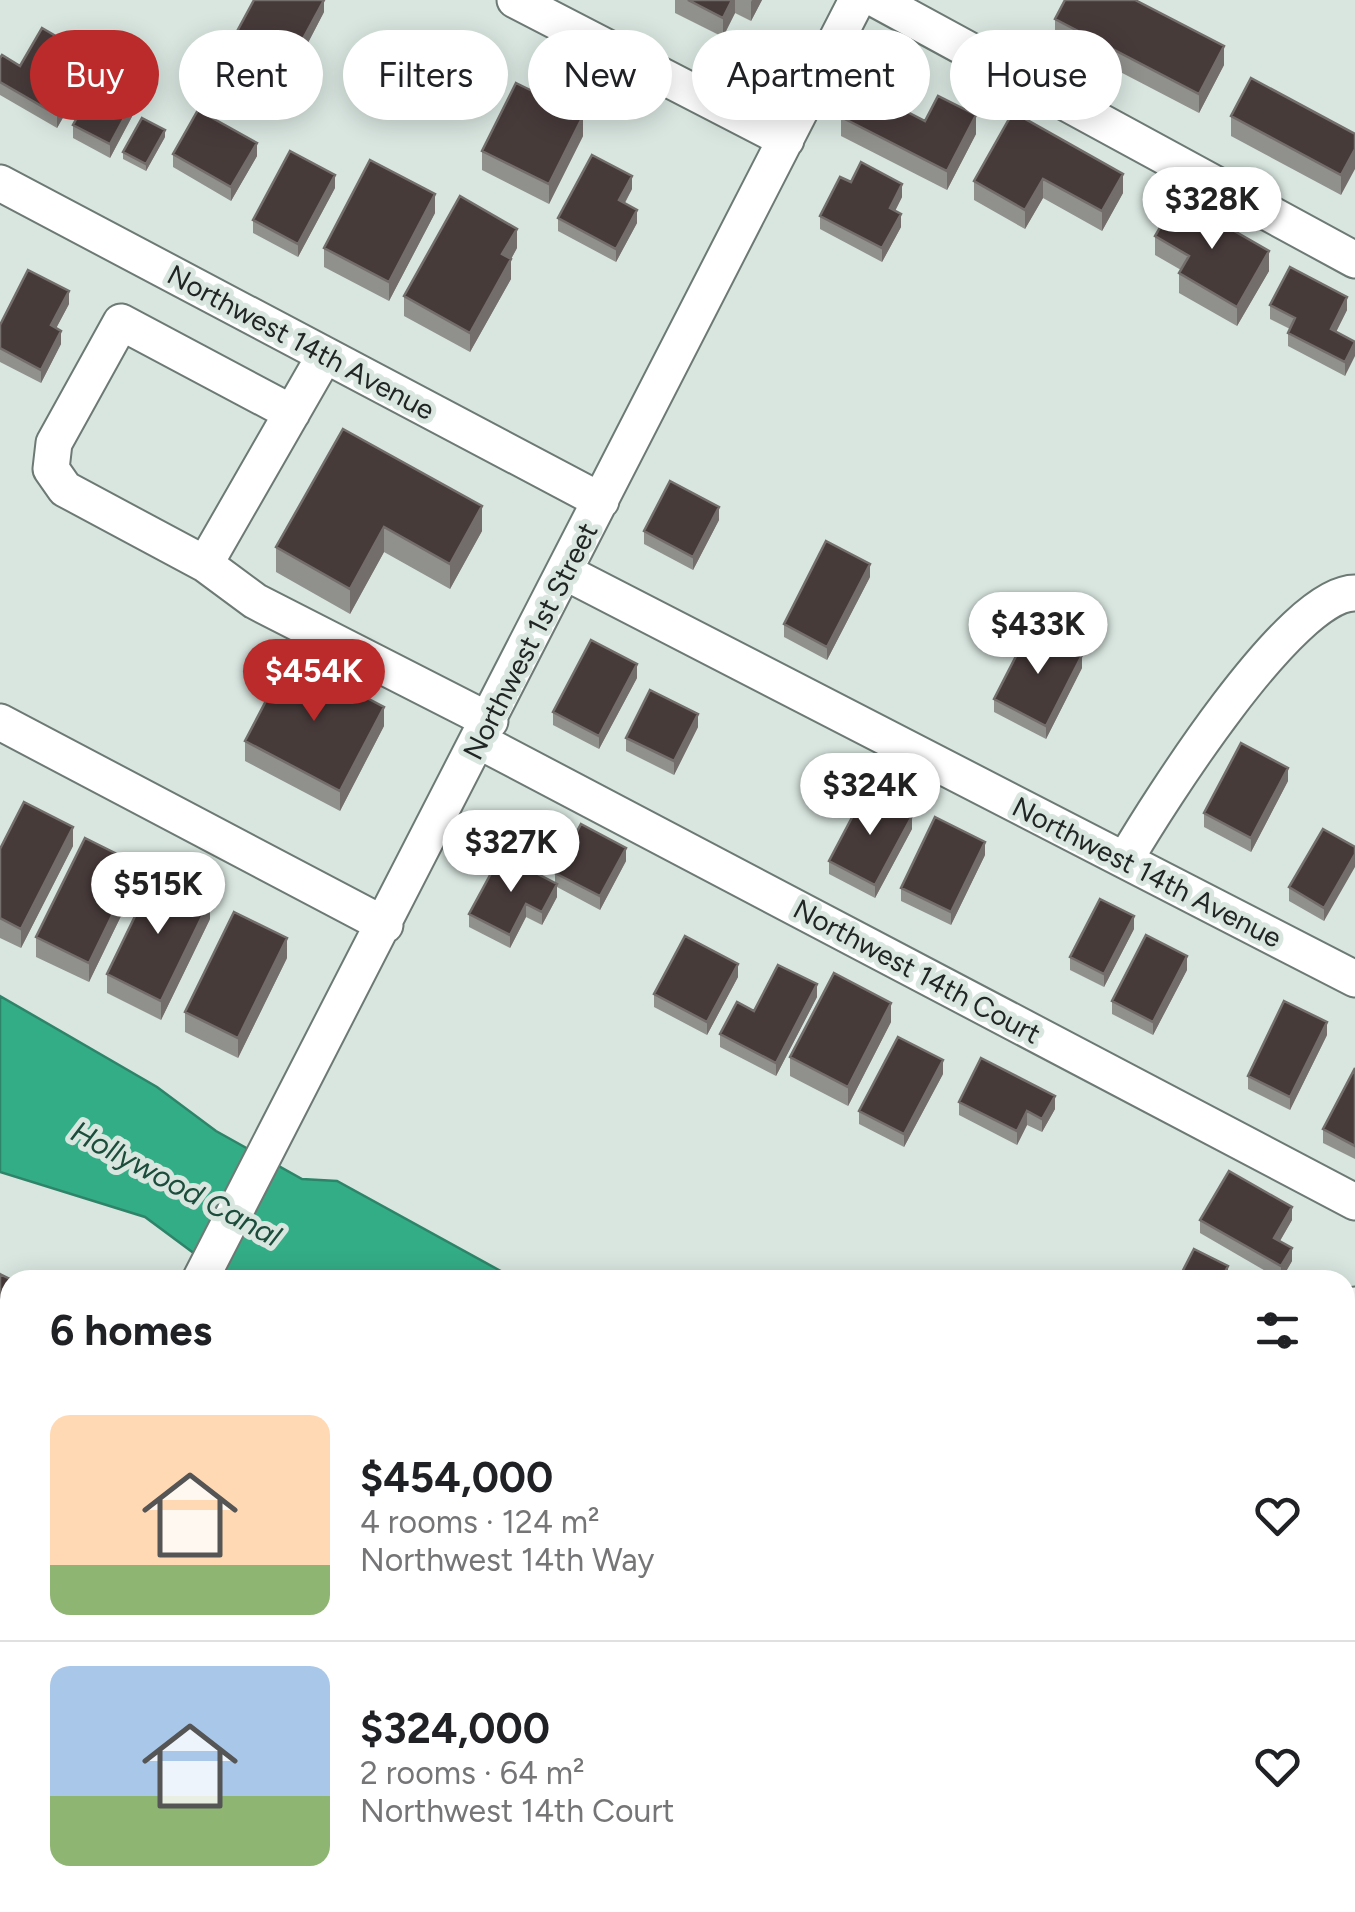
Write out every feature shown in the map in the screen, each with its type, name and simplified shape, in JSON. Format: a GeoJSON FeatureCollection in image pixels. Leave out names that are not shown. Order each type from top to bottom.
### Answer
{"type":"FeatureCollection","features":[{"type":"Feature","properties":{"kind":"street"},"geometry":{"type":"LineString","coordinates":[[516,0],[786,140]]}},
{"type":"Feature","properties":{"kind":"street","name":"Northwest 1st Street"},"geometry":{"type":"LineString","coordinates":[[205,1270],[858,0]]}},
{"type":"Feature","properties":{"kind":"street"},"geometry":{"type":"LineString","coordinates":[[877,0],[1355,260]]}},
{"type":"Feature","properties":{"kind":"street","name":"Northwest 14th Avenue"},"geometry":{"type":"LineString","coordinates":[[0,183],[601,501]]}},
{"type":"Feature","properties":{"kind":"street","name":"Northwest 14th Court"},"geometry":{"type":"LineString","coordinates":[[292,413],[121,322],[54,442],[51,469],[65,489],[205,564],[255,601],[484,730],[1355,1202]]}},
{"type":"Feature","properties":{"kind":"street"},"geometry":{"type":"LineString","coordinates":[[205,564],[325,355]]}},
{"type":"Feature","properties":{"kind":"street","name":"Northwest 14th Avenue"},"geometry":{"type":"LineString","coordinates":[[565,572],[1355,979]]}},
{"type":"Feature","properties":{"kind":"street"},"geometry":{"type":"LineString","coordinates":[[1124,860],[1157,805],[1240,691],[1302,620],[1337,593],[1355,593]]}},
{"type":"Feature","properties":{"kind":"street"},"geometry":{"type":"LineString","coordinates":[[0,722],[385,925]]}},
{"type":"Feature","properties":{"kind":"water","name":"Hollywood Canal"},"geometry":{"type":"Polygon","coordinates":[[[0,996],[157,1087],[216,1131],[302,1179],[337,1181],[499,1270],[217,1270],[145,1217],[0,1172],[0,996]]]}},
{"type":"Feature","properties":{"kind":"building"},"geometry":{"type":"Polygon","coordinates":[[[254,0],[324,0],[308,30],[238,30],[254,0]]]}},
{"type":"Feature","properties":{"kind":"building"},"geometry":{"type":"Polygon","coordinates":[[[688,0],[732,0],[723,18],[688,0]]]}},
{"type":"Feature","properties":{"kind":"building"},"geometry":{"type":"Polygon","coordinates":[[[1065,0],[1135,0],[1224,46],[1199,94],[1122,54],[1122,30],[1076,30],[1055,19],[1065,0]]]}},
{"type":"Feature","properties":{"kind":"building"},"geometry":{"type":"Polygon","coordinates":[[[30,49],[30,99],[0,82],[2,55],[20,66],[30,49]]]}},
{"type":"Feature","properties":{"kind":"building"},"geometry":{"type":"Polygon","coordinates":[[[1251,78],[1355,134],[1355,149],[1341,175],[1231,116],[1251,78]]]}},
{"type":"Feature","properties":{"kind":"building"},"geometry":{"type":"Polygon","coordinates":[[[516,83],[528,89],[528,120],[581,120],[549,184],[482,151],[498,120],[508,120],[508,99],[516,83]]]}},
{"type":"Feature","properties":{"kind":"building"},"geometry":{"type":"Polygon","coordinates":[[[938,96],[950,102],[950,120],[973,120],[947,171],[847,120],[925,121],[930,120],[938,96]]]}},
{"type":"Feature","properties":{"kind":"building"},"geometry":{"type":"Polygon","coordinates":[[[76,120],[123,120],[110,144],[73,125],[76,120]]]}},
{"type":"Feature","properties":{"kind":"building"},"geometry":{"type":"Polygon","coordinates":[[[141,120],[165,130],[146,164],[123,152],[141,120]]]}},
{"type":"Feature","properties":{"kind":"building"},"geometry":{"type":"Polygon","coordinates":[[[192,120],[216,120],[257,143],[231,187],[173,154],[192,120]]]}},
{"type":"Feature","properties":{"kind":"building"},"geometry":{"type":"Polygon","coordinates":[[[1008,120],[1027,120],[1123,174],[1102,211],[1043,179],[1025,210],[974,181],[1008,120]]]}},
{"type":"Feature","properties":{"kind":"building"},"geometry":{"type":"Polygon","coordinates":[[[290,151],[335,175],[298,244],[253,220],[290,151]]]}},
{"type":"Feature","properties":{"kind":"building"},"geometry":{"type":"Polygon","coordinates":[[[592,155],[632,176],[619,200],[637,210],[616,249],[558,218],[592,155]]]}},
{"type":"Feature","properties":{"kind":"building"},"geometry":{"type":"Polygon","coordinates":[[[370,160],[435,194],[389,282],[324,248],[370,160]]]}},
{"type":"Feature","properties":{"kind":"building"},"geometry":{"type":"Polygon","coordinates":[[[861,162],[902,184],[890,208],[901,214],[882,248],[820,216],[840,177],[851,182],[861,162]]]}},
{"type":"Feature","properties":{"kind":"building"},"geometry":{"type":"Polygon","coordinates":[[[460,196],[517,229],[502,254],[511,259],[470,333],[404,296],[460,196]]]}},
{"type":"Feature","properties":{"kind":"building"},"geometry":{"type":"Polygon","coordinates":[[[1177,198],[1269,251],[1237,307],[1179,273],[1189,256],[1155,236],[1177,198]]]}},
{"type":"Feature","properties":{"kind":"building"},"geometry":{"type":"Polygon","coordinates":[[[1290,267],[1347,297],[1331,329],[1355,342],[1345,362],[1288,333],[1295,318],[1270,305],[1290,267]]]}},
{"type":"Feature","properties":{"kind":"building"},"geometry":{"type":"Polygon","coordinates":[[[28,270],[69,291],[51,325],[61,331],[41,370],[0,348],[0,325],[28,270]]]}},
{"type":"Feature","properties":{"kind":"building"},"geometry":{"type":"Polygon","coordinates":[[[343,429],[482,506],[450,564],[384,527],[350,589],[276,547],[343,429]]]}},
{"type":"Feature","properties":{"kind":"building"},"geometry":{"type":"Polygon","coordinates":[[[670,481],[719,507],[693,557],[644,531],[670,481]]]}},
{"type":"Feature","properties":{"kind":"building"},"geometry":{"type":"Polygon","coordinates":[[[826,541],[870,564],[827,647],[784,624],[826,541]]]}},
{"type":"Feature","properties":{"kind":"building"},"geometry":{"type":"Polygon","coordinates":[[[1030,629],[1082,655],[1046,726],[994,699],[1030,629]]]}},
{"type":"Feature","properties":{"kind":"building"},"geometry":{"type":"Polygon","coordinates":[[[591,640],[637,664],[599,736],[553,712],[591,640]]]}},
{"type":"Feature","properties":{"kind":"building"},"geometry":{"type":"Polygon","coordinates":[[[289,657],[384,707],[340,791],[245,741],[289,657]]]}},
{"type":"Feature","properties":{"kind":"building"},"geometry":{"type":"Polygon","coordinates":[[[650,690],[698,714],[674,761],[626,738],[650,690]]]}},
{"type":"Feature","properties":{"kind":"building"},"geometry":{"type":"Polygon","coordinates":[[[1241,743],[1288,768],[1251,838],[1204,813],[1241,743]]]}},
{"type":"Feature","properties":{"kind":"building"},"geometry":{"type":"Polygon","coordinates":[[[866,791],[912,816],[875,885],[829,861],[866,791]]]}},
{"type":"Feature","properties":{"kind":"building"},"geometry":{"type":"Polygon","coordinates":[[[24,802],[73,827],[21,929],[0,918],[0,849],[24,802]]]}},
{"type":"Feature","properties":{"kind":"building"},"geometry":{"type":"Polygon","coordinates":[[[935,817],[985,842],[951,912],[901,888],[935,817]]]}},
{"type":"Feature","properties":{"kind":"building"},"geometry":{"type":"Polygon","coordinates":[[[581,824],[626,848],[600,896],[555,873],[581,824]]]}},
{"type":"Feature","properties":{"kind":"building"},"geometry":{"type":"Polygon","coordinates":[[[1323,829],[1355,847],[1355,854],[1324,908],[1289,887],[1323,829]]]}},
{"type":"Feature","properties":{"kind":"building"},"geometry":{"type":"Polygon","coordinates":[[[85,838],[137,864],[89,963],[36,937],[85,838]]]}},
{"type":"Feature","properties":{"kind":"building"},"geometry":{"type":"Polygon","coordinates":[[[501,855],[557,884],[542,912],[526,904],[510,935],[469,914],[501,855]]]}},
{"type":"Feature","properties":{"kind":"building"},"geometry":{"type":"Polygon","coordinates":[[[156,873],[210,900],[161,1001],[107,974],[156,873]]]}},
{"type":"Feature","properties":{"kind":"building"},"geometry":{"type":"Polygon","coordinates":[[[1100,899],[1134,916],[1104,974],[1070,957],[1100,899]]]}},
{"type":"Feature","properties":{"kind":"building"},"geometry":{"type":"Polygon","coordinates":[[[234,912],[287,938],[238,1038],[185,1012],[234,912]]]}},
{"type":"Feature","properties":{"kind":"building"},"geometry":{"type":"Polygon","coordinates":[[[1146,935],[1187,956],[1153,1022],[1112,1001],[1146,935]]]}},
{"type":"Feature","properties":{"kind":"building"},"geometry":{"type":"Polygon","coordinates":[[[685,936],[738,964],[707,1022],[654,994],[685,936]]]}},
{"type":"Feature","properties":{"kind":"building"},"geometry":{"type":"Polygon","coordinates":[[[778,965],[817,984],[776,1063],[720,1034],[737,1002],[754,1011],[778,965]]]}},
{"type":"Feature","properties":{"kind":"building"},"geometry":{"type":"Polygon","coordinates":[[[834,973],[891,1003],[848,1087],[790,1057],[834,973]]]}},
{"type":"Feature","properties":{"kind":"building"},"geometry":{"type":"Polygon","coordinates":[[[1284,1001],[1327,1022],[1290,1097],[1248,1076],[1284,1001]]]}},
{"type":"Feature","properties":{"kind":"building"},"geometry":{"type":"Polygon","coordinates":[[[898,1037],[943,1060],[904,1134],[859,1111],[898,1037]]]}},
{"type":"Feature","properties":{"kind":"building"},"geometry":{"type":"Polygon","coordinates":[[[981,1058],[1055,1096],[1042,1119],[1027,1111],[1017,1131],[959,1102],[981,1058]]]}},
{"type":"Feature","properties":{"kind":"building"},"geometry":{"type":"Polygon","coordinates":[[[1355,1068],[1355,1146],[1323,1129],[1355,1068]]]}},
{"type":"Feature","properties":{"kind":"building"},"geometry":{"type":"Polygon","coordinates":[[[1229,1171],[1292,1207],[1274,1238],[1292,1248],[1281,1266],[1200,1220],[1229,1171]]]}},
{"type":"Feature","properties":{"kind":"building"},"geometry":{"type":"Polygon","coordinates":[[[1194,1249],[1228,1266],[1226,1270],[1183,1270],[1194,1249]]]}}]}
